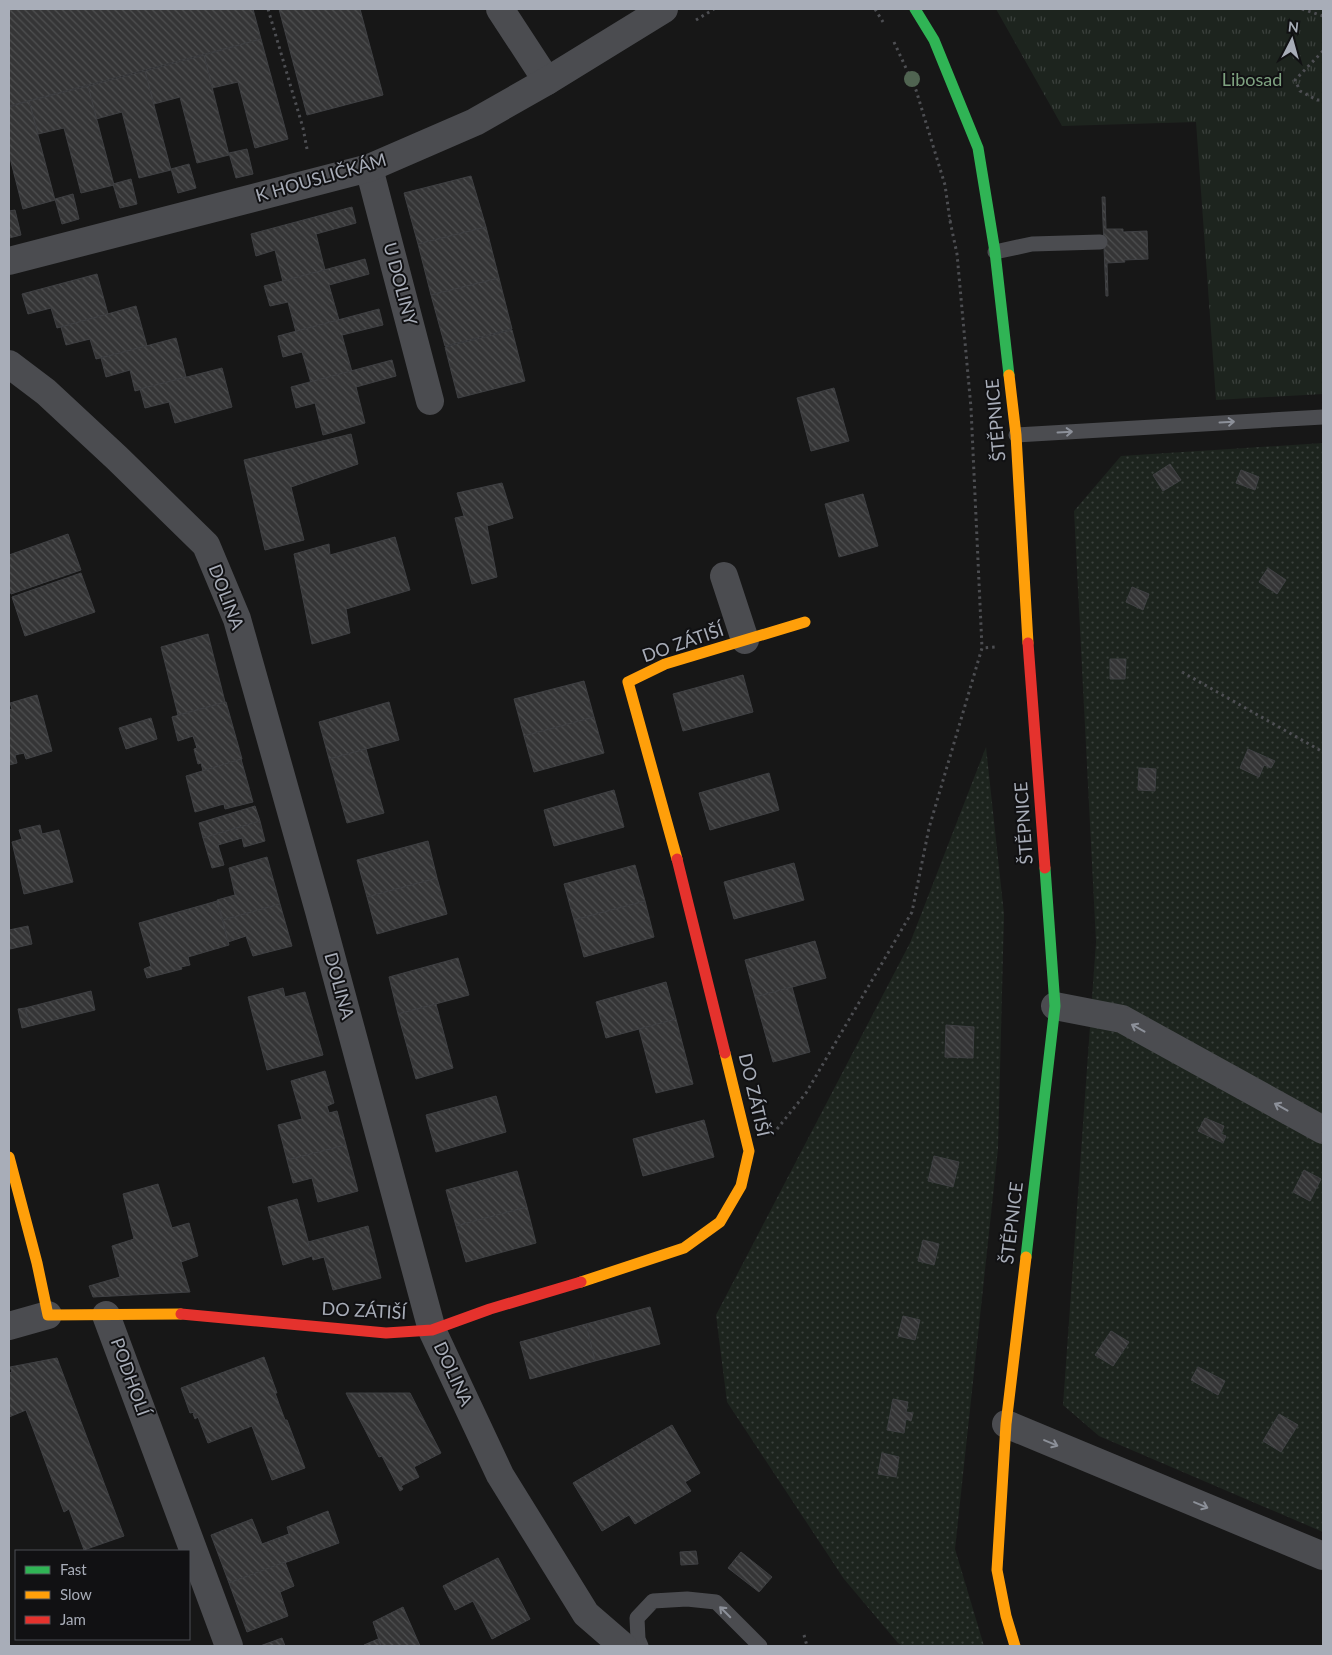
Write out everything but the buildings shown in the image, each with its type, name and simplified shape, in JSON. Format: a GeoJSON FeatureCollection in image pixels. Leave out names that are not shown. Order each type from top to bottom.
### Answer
{"type":"FeatureCollection","features":[{"type":"Feature","properties":{"kind":"street"},"geometry":{"type":"LineString","coordinates":[[500,9],[547,82]]}},
{"type":"Feature","properties":{"kind":"street","name":"K HOUSLIČKÁM"},"geometry":{"type":"LineString","coordinates":[[9,261],[369,168],[475,122],[547,82],[664,9]]}},
{"type":"Feature","properties":{"kind":"street","name":"ŠTĚPNICE"},"geometry":{"type":"LineString","coordinates":[[915,9],[934,40],[978,148],[995,252],[1016,435],[1028,647],[1055,1006],[1006,1424],[996,1570],[1015,1646]]}},
{"type":"Feature","properties":{"kind":"street","name":"U DOLINY"},"geometry":{"type":"LineString","coordinates":[[369,168],[430,401]]}},
{"type":"Feature","properties":{"kind":"street","name":"DOLINA"},"geometry":{"type":"LineString","coordinates":[[9,364],[53,398],[206,545],[237,619],[324,930],[432,1330],[500,1476],[586,1614],[624,1646]]}},
{"type":"Feature","properties":{"kind":"street"},"geometry":{"type":"LineString","coordinates":[[724,576],[745,640]]}},
{"type":"Feature","properties":{"kind":"street","name":"DO ZÁTIŠÍ"},"geometry":{"type":"LineString","coordinates":[[106,1315],[174,1313],[386,1333],[432,1330],[490,1309],[684,1248],[720,1222],[741,1186],[750,1151],[686,893],[628,682],[665,664],[805,622]]}},
{"type":"Feature","properties":{"kind":"street"},"geometry":{"type":"LineString","coordinates":[[1055,1006],[1122,1019],[1323,1130]]}},
{"type":"Feature","properties":{"kind":"street"},"geometry":{"type":"LineString","coordinates":[[9,1158],[37,1263],[48,1315],[9,1326]]}},
{"type":"Feature","properties":{"kind":"street","name":"PODHOLÍ"},"geometry":{"type":"LineString","coordinates":[[48,1315],[106,1315],[229,1646]]}},
{"type":"Feature","properties":{"kind":"street"},"geometry":{"type":"LineString","coordinates":[[1006,1424],[1323,1556]]}},
{"type":"Feature","properties":{"kind":"lane"},"geometry":{"type":"LineString","coordinates":[[995,252],[1032,244],[1100,242]]}},
{"type":"Feature","properties":{"kind":"lane"},"geometry":{"type":"LineString","coordinates":[[1016,435],[1323,417]]}},
{"type":"Feature","properties":{"kind":"lane"},"geometry":{"type":"LineString","coordinates":[[640,1646],[637,1618],[653,1601],[688,1599],[716,1602],[760,1646]]}},
{"type":"Feature","properties":{"kind":"path"},"geometry":{"type":"LineString","coordinates":[[268,9],[303,128],[313,182]]}},
{"type":"Feature","properties":{"kind":"path"},"geometry":{"type":"LineString","coordinates":[[875,9],[887,28]]}},
{"type":"Feature","properties":{"kind":"path"},"geometry":{"type":"LineString","coordinates":[[1302,9],[1323,16]]}},
{"type":"Feature","properties":{"kind":"path"},"geometry":{"type":"LineString","coordinates":[[750,1151],[780,1126],[806,1093],[912,912],[929,828],[982,648],[971,408],[957,254],[945,185],[916,90],[891,34]]}},
{"type":"Feature","properties":{"kind":"path"},"geometry":{"type":"LineString","coordinates":[[1323,50],[1295,80],[1300,91],[1317,100],[1323,100]]}},
{"type":"Feature","properties":{"kind":"path"},"geometry":{"type":"LineString","coordinates":[[950,221],[956,220]]}},
{"type":"Feature","properties":{"kind":"path"},"geometry":{"type":"LineString","coordinates":[[982,648],[1028,647]]}},
{"type":"Feature","properties":{"kind":"path"},"geometry":{"type":"LineString","coordinates":[[1182,672],[1323,752]]}},
{"type":"Feature","properties":{"kind":"path"},"geometry":{"type":"LineString","coordinates":[[804,1635],[807,1646]]}},
{"type":"Feature","properties":{"kind":"green space","name":"Libosad"},"geometry":{"type":"Polygon","coordinates":[[[996,9],[1323,9],[1323,394],[1216,400],[1196,122],[1062,126],[996,9]]]}},
{"type":"Feature","properties":{"kind":"green space"},"geometry":{"type":"Polygon","coordinates":[[[1323,443],[1323,1532],[1099,1436],[1063,1405],[1096,942],[1074,511],[1121,456],[1323,443]]]}},
{"type":"Feature","properties":{"kind":"green space"},"geometry":{"type":"Polygon","coordinates":[[[986,747],[1004,914],[998,1149],[955,1549],[984,1646],[903,1646],[898,1643],[844,1579],[727,1402],[716,1315],[910,943],[986,747]]]}},
{"type":"Feature","properties":{"kind":"traffic: fast"},"geometry":{"type":"LineString","coordinates":[[915,9],[934,40],[978,148],[995,252],[1009,375]]}},
{"type":"Feature","properties":{"kind":"traffic: fast"},"geometry":{"type":"LineString","coordinates":[[1026,1257],[1055,1006],[1045,868]]}},
{"type":"Feature","properties":{"kind":"traffic: slow"},"geometry":{"type":"LineString","coordinates":[[1009,375],[1016,435],[1028,643]]}},
{"type":"Feature","properties":{"kind":"traffic: slow"},"geometry":{"type":"LineString","coordinates":[[677,859],[628,682],[665,664],[805,622]]}},
{"type":"Feature","properties":{"kind":"traffic: slow"},"geometry":{"type":"LineString","coordinates":[[581,1282],[684,1248],[720,1222],[741,1186],[749,1151],[725,1053]]}},
{"type":"Feature","properties":{"kind":"traffic: slow"},"geometry":{"type":"LineString","coordinates":[[9,1157],[37,1263],[48,1315],[181,1314]]}},
{"type":"Feature","properties":{"kind":"traffic: slow"},"geometry":{"type":"LineString","coordinates":[[1015,1646],[1006,1616],[997,1570],[1006,1424],[1026,1257]]}},
{"type":"Feature","properties":{"kind":"traffic: jam"},"geometry":{"type":"LineString","coordinates":[[1028,643],[1045,868]]}},
{"type":"Feature","properties":{"kind":"traffic: jam"},"geometry":{"type":"LineString","coordinates":[[677,859],[725,1053]]}},
{"type":"Feature","properties":{"kind":"traffic: jam"},"geometry":{"type":"LineString","coordinates":[[181,1314],[386,1333],[432,1330],[490,1309],[581,1282]]}}]}
